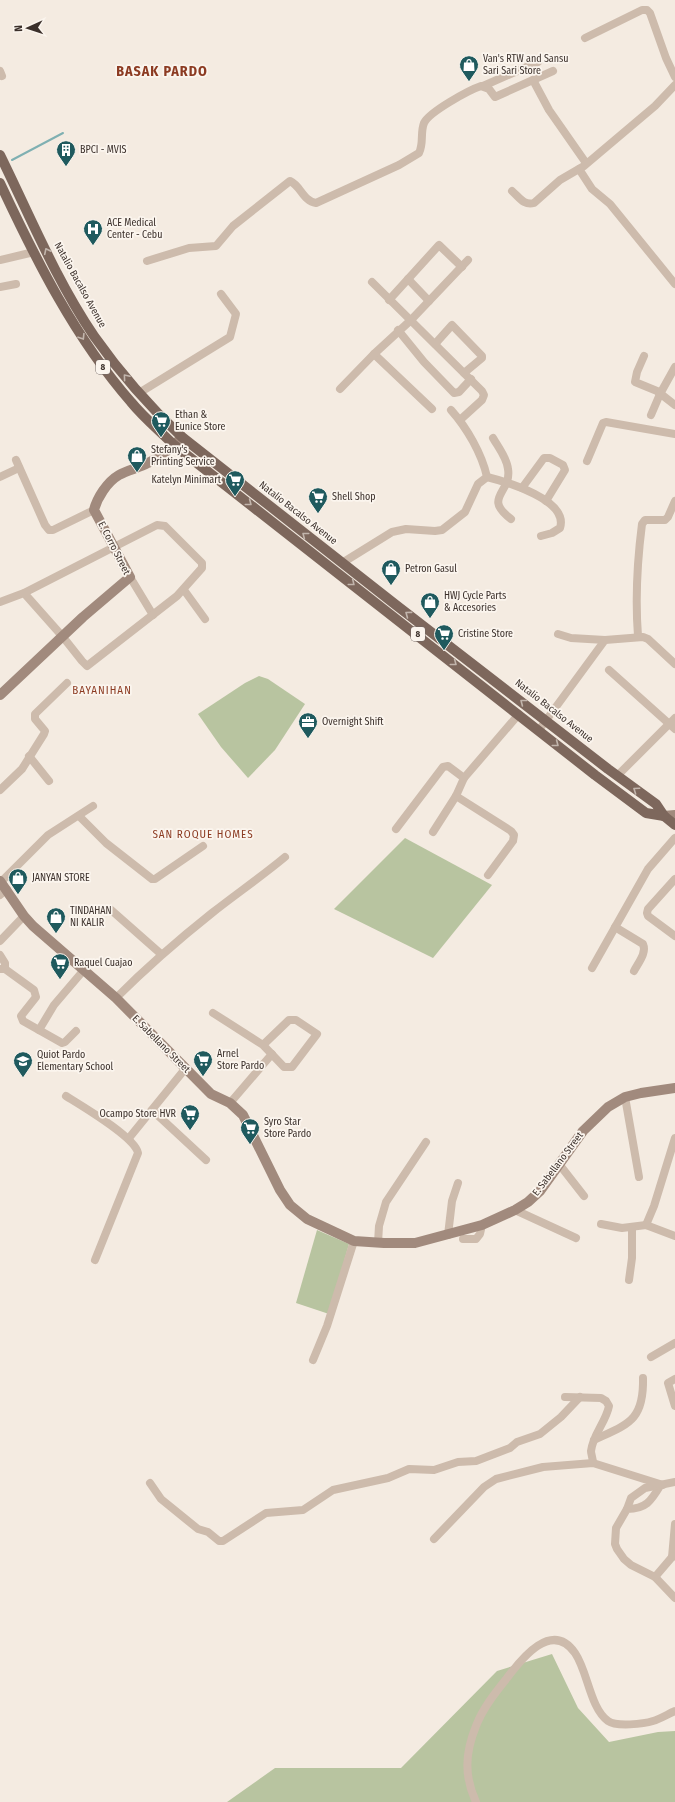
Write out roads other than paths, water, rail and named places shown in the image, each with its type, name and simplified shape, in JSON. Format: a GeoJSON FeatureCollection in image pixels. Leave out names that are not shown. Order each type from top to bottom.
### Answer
{"type":"FeatureCollection","features":[{"type":"Feature","properties":{"kind":"main road","name":"Natalio Bacalso Avenue"},"geometry":{"type":"LineString","coordinates":[[0,155],[55,268],[94,335],[139,393],[160,417],[182,437],[342,563],[617,776],[656,804],[664,816],[675,825]]}},
{"type":"Feature","properties":{"kind":"main road","name":"Natalio Bacalso Avenue"},"geometry":{"type":"LineString","coordinates":[[0,184],[34,252],[82,338],[131,403],[174,445],[646,813],[664,816]]}},
{"type":"Feature","properties":{"kind":"street"},"geometry":{"type":"LineString","coordinates":[[585,38],[642,10],[647,10],[650,13],[666,58],[675,77]]}},
{"type":"Feature","properties":{"kind":"street"},"geometry":{"type":"LineString","coordinates":[[147,261],[189,248],[216,246],[233,226],[286,182],[290,181],[294,183],[306,199],[316,202],[399,165],[419,153],[423,146],[423,125],[426,118],[456,99],[479,87],[538,62]]}},
{"type":"Feature","properties":{"kind":"street"},"geometry":{"type":"LineString","coordinates":[[483,86],[495,97],[554,71]]}},
{"type":"Feature","properties":{"kind":"street"},"geometry":{"type":"LineString","coordinates":[[533,80],[549,110],[583,166],[588,184],[599,196],[610,204],[675,284]]}},
{"type":"Feature","properties":{"kind":"street"},"geometry":{"type":"LineString","coordinates":[[512,191],[524,203],[534,203],[560,180],[583,166],[655,106],[675,85]]}},
{"type":"Feature","properties":{"kind":"street"},"geometry":{"type":"LineString","coordinates":[[390,300],[439,245],[462,267]]}},
{"type":"Feature","properties":{"kind":"street"},"geometry":{"type":"LineString","coordinates":[[0,260],[34,252]]}},
{"type":"Feature","properties":{"kind":"street"},"geometry":{"type":"LineString","coordinates":[[340,390],[398,330],[411,320],[468,260]]}},
{"type":"Feature","properties":{"kind":"street"},"geometry":{"type":"LineString","coordinates":[[408,279],[429,301]]}},
{"type":"Feature","properties":{"kind":"street"},"geometry":{"type":"LineString","coordinates":[[372,282],[471,379],[484,395],[482,400],[460,420]]}},
{"type":"Feature","properties":{"kind":"street"},"geometry":{"type":"LineString","coordinates":[[0,288],[16,284]]}},
{"type":"Feature","properties":{"kind":"street"},"geometry":{"type":"LineString","coordinates":[[139,393],[230,337],[236,314],[221,294]]}},
{"type":"Feature","properties":{"kind":"street"},"geometry":{"type":"LineString","coordinates":[[435,344],[452,325],[482,356],[482,358],[464,373]]}},
{"type":"Feature","properties":{"kind":"street"},"geometry":{"type":"LineString","coordinates":[[398,330],[424,362],[454,393],[459,392],[471,379]]}},
{"type":"Feature","properties":{"kind":"street"},"geometry":{"type":"LineString","coordinates":[[374,354],[432,410]]}},
{"type":"Feature","properties":{"kind":"street"},"geometry":{"type":"LineString","coordinates":[[644,356],[637,372],[635,382],[660,394],[675,405]]}},
{"type":"Feature","properties":{"kind":"street"},"geometry":{"type":"LineString","coordinates":[[651,415],[660,394],[675,367]]}},
{"type":"Feature","properties":{"kind":"street"},"geometry":{"type":"LineString","coordinates":[[451,410],[460,420],[485,466],[487,477]]}},
{"type":"Feature","properties":{"kind":"street"},"geometry":{"type":"LineString","coordinates":[[587,461],[603,423],[606,422],[675,434]]}},
{"type":"Feature","properties":{"kind":"street","name":"E. Corro Street"},"geometry":{"type":"LineString","coordinates":[[0,696],[83,617],[130,577],[113,548],[94,510],[96,503],[106,487],[118,476],[148,463],[174,445],[182,437]]}},
{"type":"Feature","properties":{"kind":"street"},"geometry":{"type":"LineString","coordinates":[[493,438],[509,470],[507,482],[500,495],[498,505],[500,510],[511,519]]}},
{"type":"Feature","properties":{"kind":"street"},"geometry":{"type":"LineString","coordinates":[[522,488],[544,458],[550,458],[563,465],[565,470],[546,501]]}},
{"type":"Feature","properties":{"kind":"street"},"geometry":{"type":"LineString","coordinates":[[16,460],[45,525],[49,530],[53,530],[94,510]]}},
{"type":"Feature","properties":{"kind":"street"},"geometry":{"type":"LineString","coordinates":[[0,477],[20,468]]}},
{"type":"Feature","properties":{"kind":"street"},"geometry":{"type":"LineString","coordinates":[[487,477],[507,482],[522,488],[546,501],[556,510],[562,524],[560,528],[556,531],[541,536]]}},
{"type":"Feature","properties":{"kind":"street"},"geometry":{"type":"LineString","coordinates":[[342,563],[392,532],[406,529],[438,531],[448,526],[465,512],[478,484],[487,477]]}},
{"type":"Feature","properties":{"kind":"street"},"geometry":{"type":"LineString","coordinates":[[638,636],[636,603],[637,566],[642,524],[645,520],[649,519],[665,520],[675,502]]}},
{"type":"Feature","properties":{"kind":"street"},"geometry":{"type":"LineString","coordinates":[[0,602],[24,593],[157,525],[165,526],[202,563],[202,568],[184,590],[87,666],[24,593]]}},
{"type":"Feature","properties":{"kind":"street"},"geometry":{"type":"LineString","coordinates":[[130,577],[153,614]]}},
{"type":"Feature","properties":{"kind":"street"},"geometry":{"type":"LineString","coordinates":[[184,590],[205,619]]}},
{"type":"Feature","properties":{"kind":"street"},"geometry":{"type":"LineString","coordinates":[[558,634],[572,638],[606,640],[638,636],[648,639],[675,664]]}},
{"type":"Feature","properties":{"kind":"street"},"geometry":{"type":"LineString","coordinates":[[539,730],[606,640]]}},
{"type":"Feature","properties":{"kind":"street"},"geometry":{"type":"LineString","coordinates":[[609,670],[673,724],[617,776]]}},
{"type":"Feature","properties":{"kind":"street"},"geometry":{"type":"LineString","coordinates":[[0,790],[22,769],[43,737],[45,731],[35,719],[35,714],[67,683]]}},
{"type":"Feature","properties":{"kind":"street"},"geometry":{"type":"LineString","coordinates":[[433,832],[456,796],[464,778],[520,714]]}},
{"type":"Feature","properties":{"kind":"street"},"geometry":{"type":"LineString","coordinates":[[30,756],[49,781]]}},
{"type":"Feature","properties":{"kind":"street"},"geometry":{"type":"LineString","coordinates":[[396,829],[442,767],[448,766],[464,778]]}},
{"type":"Feature","properties":{"kind":"street"},"geometry":{"type":"LineString","coordinates":[[456,796],[511,831],[514,835],[513,841],[488,876]]}},
{"type":"Feature","properties":{"kind":"street"},"geometry":{"type":"LineString","coordinates":[[2,887],[48,835],[93,806]]}},
{"type":"Feature","properties":{"kind":"street"},"geometry":{"type":"LineString","coordinates":[[664,816],[675,815]]}},
{"type":"Feature","properties":{"kind":"street"},"geometry":{"type":"LineString","coordinates":[[79,816],[106,844],[152,879],[203,846]]}},
{"type":"Feature","properties":{"kind":"street"},"geometry":{"type":"LineString","coordinates":[[592,968],[648,869],[675,838]]}},
{"type":"Feature","properties":{"kind":"street"},"geometry":{"type":"LineString","coordinates":[[116,998],[161,954],[213,912],[261,878],[285,857]]}},
{"type":"Feature","properties":{"kind":"street"},"geometry":{"type":"LineString","coordinates":[[675,879],[648,909],[647,913],[648,916],[675,936]]}},
{"type":"Feature","properties":{"kind":"street","name":"E. Sabellano Street"},"geometry":{"type":"LineString","coordinates":[[2,887],[24,916],[116,998],[211,1094],[230,1103],[243,1115],[280,1190],[290,1205],[306,1219],[354,1241],[378,1243],[415,1243],[482,1225],[515,1210],[528,1202],[540,1191],[590,1123],[608,1107],[625,1097],[640,1093],[675,1088]]}},
{"type":"Feature","properties":{"kind":"street"},"geometry":{"type":"LineString","coordinates":[[110,909],[161,954]]}},
{"type":"Feature","properties":{"kind":"street"},"geometry":{"type":"LineString","coordinates":[[0,940],[24,916]]}},
{"type":"Feature","properties":{"kind":"street"},"geometry":{"type":"LineString","coordinates":[[615,927],[643,944],[645,947],[644,953],[634,971]]}},
{"type":"Feature","properties":{"kind":"street"},"geometry":{"type":"LineString","coordinates":[[0,955],[5,963],[2,969],[34,990],[36,993],[36,997],[21,1016],[23,1021],[62,1043],[76,1032]]}},
{"type":"Feature","properties":{"kind":"street"},"geometry":{"type":"LineString","coordinates":[[39,1030],[54,1005],[84,971]]}},
{"type":"Feature","properties":{"kind":"street"},"geometry":{"type":"LineString","coordinates":[[213,1013],[263,1045],[284,1067],[292,1066],[317,1034],[296,1020],[289,1020],[263,1045]]}},
{"type":"Feature","properties":{"kind":"street"},"geometry":{"type":"LineString","coordinates":[[230,1103],[272,1054]]}},
{"type":"Feature","properties":{"kind":"street"},"geometry":{"type":"LineString","coordinates":[[129,1138],[185,1069]]}},
{"type":"Feature","properties":{"kind":"street"},"geometry":{"type":"LineString","coordinates":[[66,1096],[129,1138],[138,1149],[138,1153],[96,1260]]}},
{"type":"Feature","properties":{"kind":"street"},"geometry":{"type":"LineString","coordinates":[[625,1097],[639,1177]]}},
{"type":"Feature","properties":{"kind":"street"},"geometry":{"type":"LineString","coordinates":[[152,1110],[206,1160]]}},
{"type":"Feature","properties":{"kind":"street"},"geometry":{"type":"LineString","coordinates":[[646,1225],[654,1206],[675,1138]]}},
{"type":"Feature","properties":{"kind":"street"},"geometry":{"type":"LineString","coordinates":[[378,1243],[379,1226],[386,1202],[426,1142]]}},
{"type":"Feature","properties":{"kind":"street"},"geometry":{"type":"LineString","coordinates":[[559,1164],[584,1196]]}},
{"type":"Feature","properties":{"kind":"street"},"geometry":{"type":"LineString","coordinates":[[448,1235],[452,1201],[458,1183]]}},
{"type":"Feature","properties":{"kind":"street"},"geometry":{"type":"LineString","coordinates":[[515,1210],[576,1238]]}},
{"type":"Feature","properties":{"kind":"street"},"geometry":{"type":"LineString","coordinates":[[601,1224],[622,1228],[646,1225],[675,1236]]}},
{"type":"Feature","properties":{"kind":"street"},"geometry":{"type":"LineString","coordinates":[[463,1239],[476,1239],[480,1234],[482,1225]]}},
{"type":"Feature","properties":{"kind":"street"},"geometry":{"type":"LineString","coordinates":[[629,1280],[632,1258],[632,1227]]}},
{"type":"Feature","properties":{"kind":"street"},"geometry":{"type":"LineString","coordinates":[[313,1360],[327,1326],[354,1241]]}},
{"type":"Feature","properties":{"kind":"street"},"geometry":{"type":"LineString","coordinates":[[651,1357],[675,1343]]}},
{"type":"Feature","properties":{"kind":"street"},"geometry":{"type":"LineString","coordinates":[[594,1440],[630,1422],[641,1405],[643,1378]]}},
{"type":"Feature","properties":{"kind":"street"},"geometry":{"type":"LineString","coordinates":[[675,1379],[668,1383],[675,1406]]}},
{"type":"Feature","properties":{"kind":"street"},"geometry":{"type":"LineString","coordinates":[[565,1397],[601,1398],[606,1401],[609,1406],[594,1440],[591,1451],[593,1463]]}},
{"type":"Feature","properties":{"kind":"street"},"geometry":{"type":"LineString","coordinates":[[150,1483],[162,1499],[198,1529],[208,1532],[219,1541],[223,1541],[266,1513],[303,1510],[333,1490],[388,1478],[409,1469],[434,1470],[458,1462],[476,1461],[510,1448],[518,1442],[540,1434],[561,1417],[580,1397]]}},
{"type":"Feature","properties":{"kind":"street"},"geometry":{"type":"LineString","coordinates":[[434,1539],[484,1487],[496,1479],[543,1466],[593,1463],[661,1485]]}},
{"type":"Feature","properties":{"kind":"street"},"geometry":{"type":"LineString","coordinates":[[675,1482],[645,1488],[631,1498],[627,1509],[616,1528],[615,1544],[624,1559],[631,1565],[655,1577],[675,1598]]}},
{"type":"Feature","properties":{"kind":"street"},"geometry":{"type":"LineString","coordinates":[[627,1509],[637,1509],[651,1501],[661,1485]]}},
{"type":"Feature","properties":{"kind":"street"},"geometry":{"type":"LineString","coordinates":[[655,1577],[673,1557],[675,1524]]}},
{"type":"Feature","properties":{"kind":"street"},"geometry":{"type":"LineString","coordinates":[[476,1802],[468,1784],[466,1771],[470,1740],[480,1715],[523,1658],[534,1648],[547,1641],[557,1640],[568,1644],[576,1654],[600,1713],[609,1722],[622,1725],[653,1721],[675,1710]]}},
{"type":"Feature","properties":{"kind":"waterway"},"geometry":{"type":"LineString","coordinates":[[12,160],[63,133]]}},
{"type":"Feature","properties":{"kind":"place","name":"Van's RTW and Sansu Sari Sari Store"},"geometry":{"type":"Point","coordinates":[469,82]}},
{"type":"Feature","properties":{"kind":"place","name":"BPCI - MVIS"},"geometry":{"type":"Point","coordinates":[66,167]}},
{"type":"Feature","properties":{"kind":"place","name":"ACE Medical Center - Cebu"},"geometry":{"type":"Point","coordinates":[93,246]}},
{"type":"Feature","properties":{"kind":"place","name":"Ethan & Eunice Store"},"geometry":{"type":"Point","coordinates":[161,438]}},
{"type":"Feature","properties":{"kind":"place","name":"Stefany's Printing Service"},"geometry":{"type":"Point","coordinates":[137,473]}},
{"type":"Feature","properties":{"kind":"place","name":"Katelyn Minimart"},"geometry":{"type":"Point","coordinates":[235,497]}},
{"type":"Feature","properties":{"kind":"place","name":"Shell Shop"},"geometry":{"type":"Point","coordinates":[318,514]}},
{"type":"Feature","properties":{"kind":"place","name":"Petron Gasul"},"geometry":{"type":"Point","coordinates":[391,586]}},
{"type":"Feature","properties":{"kind":"place","name":"HWJ Cycle Parts & Accesories"},"geometry":{"type":"Point","coordinates":[430,619]}},
{"type":"Feature","properties":{"kind":"place","name":"Cristine Store"},"geometry":{"type":"Point","coordinates":[444,651]}},
{"type":"Feature","properties":{"kind":"place","name":"Overnight Shift"},"geometry":{"type":"Point","coordinates":[308,739]}},
{"type":"Feature","properties":{"kind":"place","name":"JANYAN STORE"},"geometry":{"type":"Point","coordinates":[18,895]}},
{"type":"Feature","properties":{"kind":"place","name":"TINDAHAN NI KALIR"},"geometry":{"type":"Point","coordinates":[56,934]}},
{"type":"Feature","properties":{"kind":"place","name":"Raquel Cuajao"},"geometry":{"type":"Point","coordinates":[60,980]}},
{"type":"Feature","properties":{"kind":"place","name":"Arnel Store Pardo"},"geometry":{"type":"Point","coordinates":[203,1077]}},
{"type":"Feature","properties":{"kind":"place","name":"Quiot Pardo Elementary School"},"geometry":{"type":"Point","coordinates":[23,1078]}},
{"type":"Feature","properties":{"kind":"place","name":"Ocampo Store HVR"},"geometry":{"type":"Point","coordinates":[190,1131]}},
{"type":"Feature","properties":{"kind":"place","name":"Syro Star Store Pardo"},"geometry":{"type":"Point","coordinates":[250,1145]}},
{"type":"Feature","properties":{"kind":"district","name":"BASAK PARDO"},"geometry":{"type":"Point","coordinates":[162,71]}},
{"type":"Feature","properties":{"kind":"district","name":"BAYANIHAN"},"geometry":{"type":"Point","coordinates":[102,690]}},
{"type":"Feature","properties":{"kind":"district","name":"SAN ROQUE HOMES"},"geometry":{"type":"Point","coordinates":[203,834]}}]}
